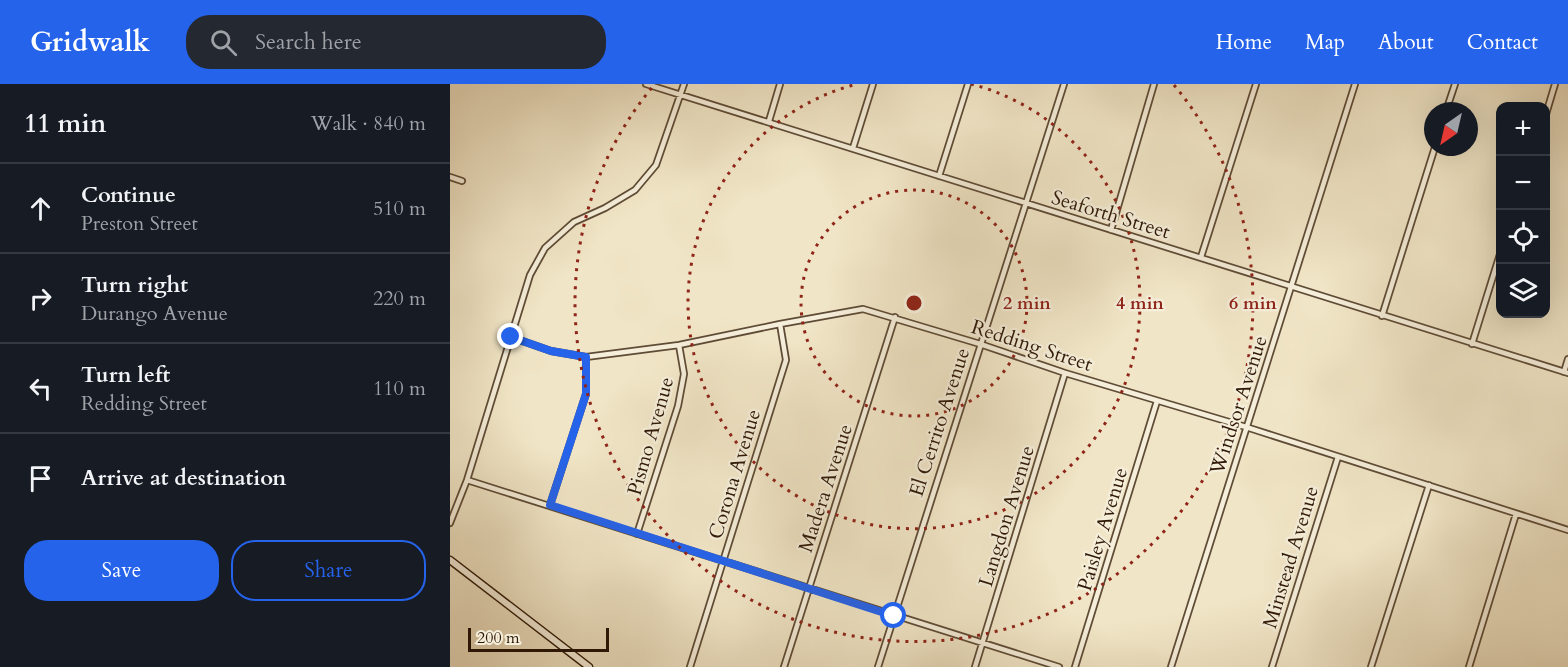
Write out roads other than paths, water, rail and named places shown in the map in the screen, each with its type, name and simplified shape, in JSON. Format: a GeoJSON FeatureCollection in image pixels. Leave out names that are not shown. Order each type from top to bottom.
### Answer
{"type":"FeatureCollection","features":[{"type":"Feature","properties":{"kind":"street","name":"Seaforth Street"},"geometry":{"type":"LineString","coordinates":[[646,84],[1566,373]]}},
{"type":"Feature","properties":{"kind":"street"},"geometry":{"type":"LineString","coordinates":[[450,523],[467,480],[530,275],[545,248],[574,222],[605,208],[635,190],[656,165],[684,84]]}},
{"type":"Feature","properties":{"kind":"street"},"geometry":{"type":"LineString","coordinates":[[769,122],[780,84]]}},
{"type":"Feature","properties":{"kind":"street"},"geometry":{"type":"LineString","coordinates":[[853,148],[873,84]]}},
{"type":"Feature","properties":{"kind":"street"},"geometry":{"type":"LineString","coordinates":[[939,176],[968,84]]}},
{"type":"Feature","properties":{"kind":"street","name":"El Cerrito Avenue"},"geometry":{"type":"LineString","coordinates":[[878,667],[1064,84]]}},
{"type":"Feature","properties":{"kind":"street"},"geometry":{"type":"LineString","coordinates":[[1111,230],[1154,84]]}},
{"type":"Feature","properties":{"kind":"street"},"geometry":{"type":"LineString","coordinates":[[1201,257],[1256,84]]}},
{"type":"Feature","properties":{"kind":"street","name":"Windsor Avenue"},"geometry":{"type":"LineString","coordinates":[[1171,667],[1355,84]]}},
{"type":"Feature","properties":{"kind":"street"},"geometry":{"type":"LineString","coordinates":[[1449,102],[1455,84]]}},
{"type":"Feature","properties":{"kind":"street"},"geometry":{"type":"LineString","coordinates":[[1549,102],[1555,84]]}},
{"type":"Feature","properties":{"kind":"street"},"geometry":{"type":"LineString","coordinates":[[1382,316],[1432,156]]}},
{"type":"Feature","properties":{"kind":"street"},"geometry":{"type":"LineString","coordinates":[[450,177],[462,181]]}},
{"type":"Feature","properties":{"kind":"street"},"geometry":{"type":"LineString","coordinates":[[1472,344],[1497,264]]}},
{"type":"Feature","properties":{"kind":"street","name":"Redding Street"},"geometry":{"type":"LineString","coordinates":[[511,337],[551,351],[586,357],[679,345],[863,309],[1246,427],[1568,530]]}},
{"type":"Feature","properties":{"kind":"street","name":"Madera Avenue"},"geometry":{"type":"LineString","coordinates":[[784,667],[895,318]]}},
{"type":"Feature","properties":{"kind":"street","name":"Corona Avenue"},"geometry":{"type":"LineString","coordinates":[[690,667],[786,360],[780,324]]}},
{"type":"Feature","properties":{"kind":"street","name":"Pismo Avenue"},"geometry":{"type":"LineString","coordinates":[[637,534],[678,406],[684,374],[679,345]]}},
{"type":"Feature","properties":{"kind":"street"},"geometry":{"type":"LineString","coordinates":[[550,505],[586,394],[586,357]]}},
{"type":"Feature","properties":{"kind":"street"},"geometry":{"type":"LineString","coordinates":[[1566,373],[1568,359]]}},
{"type":"Feature","properties":{"kind":"street","name":"Langdon Avenue"},"geometry":{"type":"LineString","coordinates":[[975,667],[1065,373]]}},
{"type":"Feature","properties":{"kind":"street","name":"Paisley Avenue"},"geometry":{"type":"LineString","coordinates":[[1075,667],[1157,401]]}},
{"type":"Feature","properties":{"kind":"street","name":"Minstead Avenue"},"geometry":{"type":"LineString","coordinates":[[1272,667],[1338,457]]}},
{"type":"Feature","properties":{"kind":"street"},"geometry":{"type":"LineString","coordinates":[[467,480],[1059,667]]}},
{"type":"Feature","properties":{"kind":"street"},"geometry":{"type":"LineString","coordinates":[[1371,667],[1429,485]]}},
{"type":"Feature","properties":{"kind":"street"},"geometry":{"type":"LineString","coordinates":[[1469,667],[1516,514]]}},
{"type":"Feature","properties":{"kind":"street"},"geometry":{"type":"LineString","coordinates":[[450,560],[589,667]]}}]}
